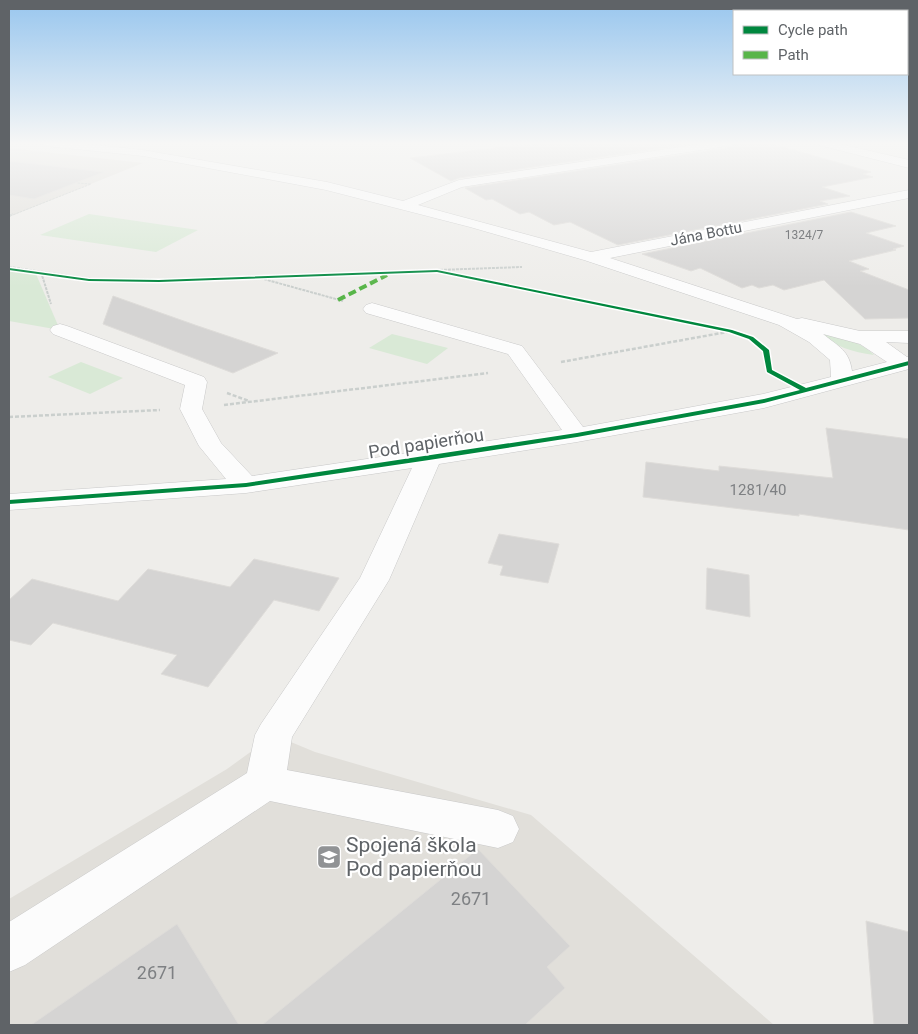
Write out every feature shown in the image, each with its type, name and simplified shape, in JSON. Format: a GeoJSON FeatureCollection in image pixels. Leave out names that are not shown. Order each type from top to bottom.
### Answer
{"type":"FeatureCollection","features":[{"type":"Feature","properties":{"kind":"street"},"geometry":{"type":"LineString","coordinates":[[347,191],[475,224],[590,257],[786,321],[860,336],[909,337]]}},
{"type":"Feature","properties":{"kind":"street"},"geometry":{"type":"LineString","coordinates":[[403,206],[441,191]]}},
{"type":"Feature","properties":{"kind":"street","name":"Jána Bottu"},"geometry":{"type":"LineString","coordinates":[[590,257],[909,194]]}},
{"type":"Feature","properties":{"kind":"street"},"geometry":{"type":"LineString","coordinates":[[372,309],[515,350],[577,435]]}},
{"type":"Feature","properties":{"kind":"street"},"geometry":{"type":"LineString","coordinates":[[786,321],[816,338],[840,358],[842,380]]}},
{"type":"Feature","properties":{"kind":"street"},"geometry":{"type":"LineString","coordinates":[[60,330],[196,382],[191,409],[211,446],[246,484]]}},
{"type":"Feature","properties":{"kind":"street"},"geometry":{"type":"LineString","coordinates":[[860,336],[881,346],[906,364]]}},
{"type":"Feature","properties":{"kind":"street","name":"Pod papierňou"},"geometry":{"type":"LineString","coordinates":[[9,502],[246,484],[429,458],[577,435],[764,401],[906,364]]}},
{"type":"Feature","properties":{"kind":"street"},"geometry":{"type":"LineString","coordinates":[[265,783],[274,735],[374,580],[429,458]]}},
{"type":"Feature","properties":{"kind":"street"},"geometry":{"type":"LineString","coordinates":[[9,949],[265,783],[498,829]]}},
{"type":"Feature","properties":{"kind":"path"},"geometry":{"type":"LineString","coordinates":[[9,216],[72,191]]}},
{"type":"Feature","properties":{"kind":"path"},"geometry":{"type":"LineString","coordinates":[[9,268],[90,280],[159,281],[525,267]]}},
{"type":"Feature","properties":{"kind":"path"},"geometry":{"type":"LineString","coordinates":[[438,270],[699,324]]}},
{"type":"Feature","properties":{"kind":"path"},"geometry":{"type":"LineString","coordinates":[[258,277],[437,271],[699,324]]}},
{"type":"Feature","properties":{"kind":"path"},"geometry":{"type":"LineString","coordinates":[[41,272],[60,330]]}},
{"type":"Feature","properties":{"kind":"path"},"geometry":{"type":"LineString","coordinates":[[258,277],[372,309]]}},
{"type":"Feature","properties":{"kind":"path"},"geometry":{"type":"LineString","coordinates":[[710,328],[732,331]]}},
{"type":"Feature","properties":{"kind":"path"},"geometry":{"type":"LineString","coordinates":[[9,417],[191,409],[529,368],[732,331]]}},
{"type":"Feature","properties":{"kind":"shaded area"},"geometry":{"type":"Polygon","coordinates":[[[9,191],[73,191],[9,217],[9,191]]]}},
{"type":"Feature","properties":{"kind":"shaded area","name":"Spojená škola Pod papierňou"},"geometry":{"type":"Polygon","coordinates":[[[274,735],[315,752],[531,815],[774,1025],[9,1025],[9,899],[227,769],[274,735]]]}},
{"type":"Feature","properties":{"kind":"green space"},"geometry":{"type":"Polygon","coordinates":[[[89,214],[198,230],[156,252],[40,235],[89,214]]]}},
{"type":"Feature","properties":{"kind":"green space"},"geometry":{"type":"Polygon","coordinates":[[[9,271],[36,274],[60,330],[9,321],[9,271]]]}},
{"type":"Feature","properties":{"kind":"green space"},"geometry":{"type":"Polygon","coordinates":[[[818,332],[855,342],[874,355],[844,348],[831,342],[818,332]]]}},
{"type":"Feature","properties":{"kind":"green space"},"geometry":{"type":"Polygon","coordinates":[[[392,334],[448,348],[427,364],[369,348],[392,334]]]}},
{"type":"Feature","properties":{"kind":"green space"},"geometry":{"type":"Polygon","coordinates":[[[81,362],[123,378],[90,394],[48,377],[81,362]]]}},
{"type":"Feature","properties":{"kind":"building"},"geometry":{"type":"Polygon","coordinates":[[[9,191],[54,191],[34,199],[9,195],[9,191]]]}},
{"type":"Feature","properties":{"kind":"building"},"geometry":{"type":"Polygon","coordinates":[[[471,191],[835,191],[850,196],[820,201],[828,204],[618,245],[570,222],[554,225],[529,212],[520,214],[492,199],[486,200],[471,191]]]}},
{"type":"Feature","properties":{"kind":"building"},"geometry":{"type":"Polygon","coordinates":[[[851,212],[896,226],[866,233],[904,246],[893,249],[896,250],[849,261],[869,269],[860,271],[909,290],[909,318],[865,319],[824,280],[784,290],[773,285],[759,288],[752,285],[742,288],[700,268],[691,271],[642,254],[851,212]]]}},
{"type":"Feature","properties":{"kind":"building"},"geometry":{"type":"Polygon","coordinates":[[[113,296],[278,353],[233,373],[103,324],[113,296]]]}},
{"type":"Feature","properties":{"kind":"building"},"geometry":{"type":"Polygon","coordinates":[[[826,428],[909,439],[909,530],[799,514],[799,516],[643,497],[646,462],[719,471],[719,466],[833,478],[826,428]]]}},
{"type":"Feature","properties":{"kind":"building"},"geometry":{"type":"Polygon","coordinates":[[[499,534],[559,544],[548,583],[500,575],[503,566],[488,563],[499,534]]]}},
{"type":"Feature","properties":{"kind":"building"},"geometry":{"type":"Polygon","coordinates":[[[254,559],[339,578],[319,611],[274,600],[208,687],[161,674],[177,655],[53,623],[31,645],[9,640],[9,600],[32,579],[118,601],[148,569],[230,587],[254,559]]]}},
{"type":"Feature","properties":{"kind":"building"},"geometry":{"type":"Polygon","coordinates":[[[707,568],[749,575],[750,617],[706,609],[707,568]]]}},
{"type":"Feature","properties":{"kind":"building"},"geometry":{"type":"Polygon","coordinates":[[[478,849],[570,946],[547,967],[565,988],[525,1025],[262,1025],[478,849]]]}},
{"type":"Feature","properties":{"kind":"building"},"geometry":{"type":"Polygon","coordinates":[[[866,921],[909,932],[909,1025],[874,1025],[866,921]]]}},
{"type":"Feature","properties":{"kind":"building"},"geometry":{"type":"Polygon","coordinates":[[[177,924],[239,1025],[31,1025],[177,924]]]}},
{"type":"Feature","properties":{"kind":"marked path"},"geometry":{"type":"LineString","coordinates":[[338,300],[387,275]]}},
{"type":"Feature","properties":{"kind":"cycle path"},"geometry":{"type":"LineString","coordinates":[[9,269],[89,280],[159,281],[437,271],[730,331],[751,338],[766,350],[769,371],[805,390]]}},
{"type":"Feature","properties":{"kind":"cycle path"},"geometry":{"type":"LineString","coordinates":[[9,502],[246,485],[429,458],[577,435],[764,401],[909,363]]}},
{"type":"Feature","properties":{"kind":"place","name":"Spojená škola Pod papierňou"},"geometry":{"type":"Point","coordinates":[329,857]}}]}
